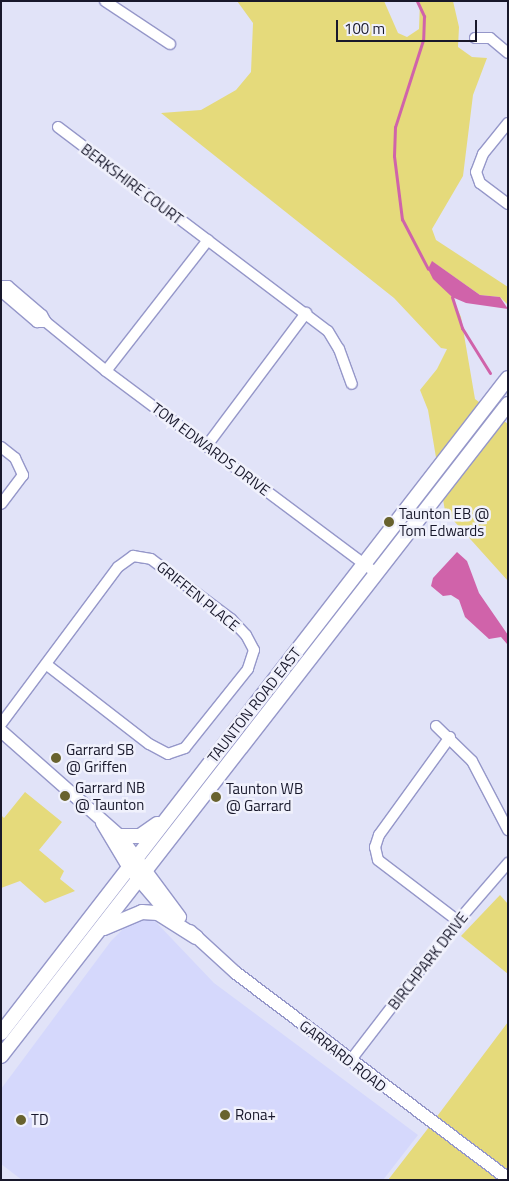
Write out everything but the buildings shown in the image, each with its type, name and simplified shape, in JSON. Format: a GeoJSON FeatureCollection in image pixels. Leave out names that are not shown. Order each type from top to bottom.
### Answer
{"type":"FeatureCollection","features":[{"type":"Feature","properties":{"kind":"main road","name":"TAUNTON ROAD EAST"},"geometry":{"type":"LineString","coordinates":[[1,1056],[103,928],[166,818],[365,566],[508,378]]}},
{"type":"Feature","properties":{"kind":"main road","name":"TAUNTON ROAD EAST"},"geometry":{"type":"LineString","coordinates":[[1,1033],[138,869],[377,574],[508,404]]}},
{"type":"Feature","properties":{"kind":"main road"},"geometry":{"type":"LineString","coordinates":[[120,836],[140,836],[166,818]]}},
{"type":"Feature","properties":{"kind":"main road"},"geometry":{"type":"LineString","coordinates":[[103,928],[142,912],[158,913],[196,937]]}},
{"type":"Feature","properties":{"kind":"street"},"geometry":{"type":"LineString","coordinates":[[105,1],[170,44]]}},
{"type":"Feature","properties":{"kind":"street"},"geometry":{"type":"LineString","coordinates":[[475,38],[490,38],[508,53]]}},
{"type":"Feature","properties":{"kind":"street"},"geometry":{"type":"LineString","coordinates":[[508,123],[483,154],[476,172],[480,182],[508,204]]}},
{"type":"Feature","properties":{"kind":"street","name":"BERKSHIRE COURT"},"geometry":{"type":"LineString","coordinates":[[58,127],[328,331],[339,349],[352,384]]}},
{"type":"Feature","properties":{"kind":"street"},"geometry":{"type":"LineString","coordinates":[[106,371],[208,240]]}},
{"type":"Feature","properties":{"kind":"street","name":"TOM EDWARDS DRIVE"},"geometry":{"type":"LineString","coordinates":[[1,286],[3,294],[37,322],[46,322],[106,371],[208,444],[377,574]]}},
{"type":"Feature","properties":{"kind":"street"},"geometry":{"type":"LineString","coordinates":[[208,444],[306,313]]}},
{"type":"Feature","properties":{"kind":"street"},"geometry":{"type":"LineString","coordinates":[[1,447],[15,458],[23,475],[1,504]]}},
{"type":"Feature","properties":{"kind":"street","name":"GRIFFEN PLACE"},"geometry":{"type":"LineString","coordinates":[[1,724],[118,567],[133,556],[151,559],[231,619],[246,635],[254,650],[248,669],[185,748],[168,754],[150,744],[46,665]]}},
{"type":"Feature","properties":{"kind":"street"},"geometry":{"type":"LineString","coordinates":[[436,726],[472,760],[508,830]]}},
{"type":"Feature","properties":{"kind":"street","name":"GARRARD ROAD"},"geometry":{"type":"LineString","coordinates":[[1,731],[102,823],[120,836],[138,869]]}},
{"type":"Feature","properties":{"kind":"street"},"geometry":{"type":"LineString","coordinates":[[450,738],[379,835],[375,847],[378,860],[458,921]]}},
{"type":"Feature","properties":{"kind":"street","name":"GARRARD ROAD"},"geometry":{"type":"LineString","coordinates":[[102,823],[184,925],[196,937],[350,1061],[508,1179]]}},
{"type":"Feature","properties":{"kind":"street","name":"BIRCHPARK DRIVE"},"geometry":{"type":"LineString","coordinates":[[350,1061],[458,921],[508,863]]}},
{"type":"Feature","properties":{"kind":"shaded area"},"geometry":{"type":"Polygon","coordinates":[[[237,1],[384,1],[398,33],[407,37],[419,29],[420,1],[453,1],[459,27],[458,47],[472,57],[487,58],[473,95],[463,176],[432,229],[436,240],[508,287],[508,305],[500,297],[480,295],[433,262],[428,269],[452,297],[461,317],[475,399],[508,424],[508,581],[445,511],[428,410],[420,390],[437,369],[447,349],[441,348],[394,298],[161,113],[201,110],[236,90],[251,72],[253,23],[237,1]]]}},
{"type":"Feature","properties":{"kind":"shaded area"},"geometry":{"type":"Polygon","coordinates":[[[432,261],[480,295],[500,297],[508,309],[466,303],[452,297],[433,279],[428,269],[432,261]]]}},
{"type":"Feature","properties":{"kind":"shaded area"},"geometry":{"type":"Polygon","coordinates":[[[457,552],[467,561],[479,593],[508,635],[508,655],[507,644],[501,637],[489,639],[465,617],[459,600],[451,595],[443,596],[431,586],[433,578],[457,552]]]}},
{"type":"Feature","properties":{"kind":"shaded area"},"geometry":{"type":"Polygon","coordinates":[[[25,792],[62,822],[39,850],[64,871],[60,879],[75,891],[45,903],[20,881],[1,888],[1,815],[4,818],[25,792]]]}},
{"type":"Feature","properties":{"kind":"shaded area"},"geometry":{"type":"Polygon","coordinates":[[[500,895],[508,904],[508,974],[461,936],[500,895]]]}},
{"type":"Feature","properties":{"kind":"shaded area"},"geometry":{"type":"Polygon","coordinates":[[[153,919],[214,983],[418,1135],[383,1180],[22,1180],[1,1164],[1,1089],[111,941],[129,923],[153,919]]]}},
{"type":"Feature","properties":{"kind":"shaded area"},"geometry":{"type":"Polygon","coordinates":[[[508,1022],[508,1180],[388,1180],[426,1131],[508,1022]]]}},
{"type":"Feature","properties":{"kind":"waterway"},"geometry":{"type":"LineString","coordinates":[[417,1],[424,16],[423,40],[395,127],[394,156],[402,219],[428,269]]}},
{"type":"Feature","properties":{"kind":"waterway"},"geometry":{"type":"LineString","coordinates":[[452,297],[462,328],[490,373]]}},
{"type":"Feature","properties":{"kind":"place","name":"Taunton EB @ Tom Edwards"},"geometry":{"type":"Point","coordinates":[389,522]}},
{"type":"Feature","properties":{"kind":"place","name":"Garrard SB @ Griffen"},"geometry":{"type":"Point","coordinates":[56,758]}},
{"type":"Feature","properties":{"kind":"place","name":"Garrard NB @ Taunton"},"geometry":{"type":"Point","coordinates":[65,796]}},
{"type":"Feature","properties":{"kind":"place","name":"Taunton WB @ Garrard"},"geometry":{"type":"Point","coordinates":[216,797]}},
{"type":"Feature","properties":{"kind":"place","name":"Rona+"},"geometry":{"type":"Point","coordinates":[225,1115]}},
{"type":"Feature","properties":{"kind":"place","name":"TD"},"geometry":{"type":"Point","coordinates":[21,1120]}}]}
